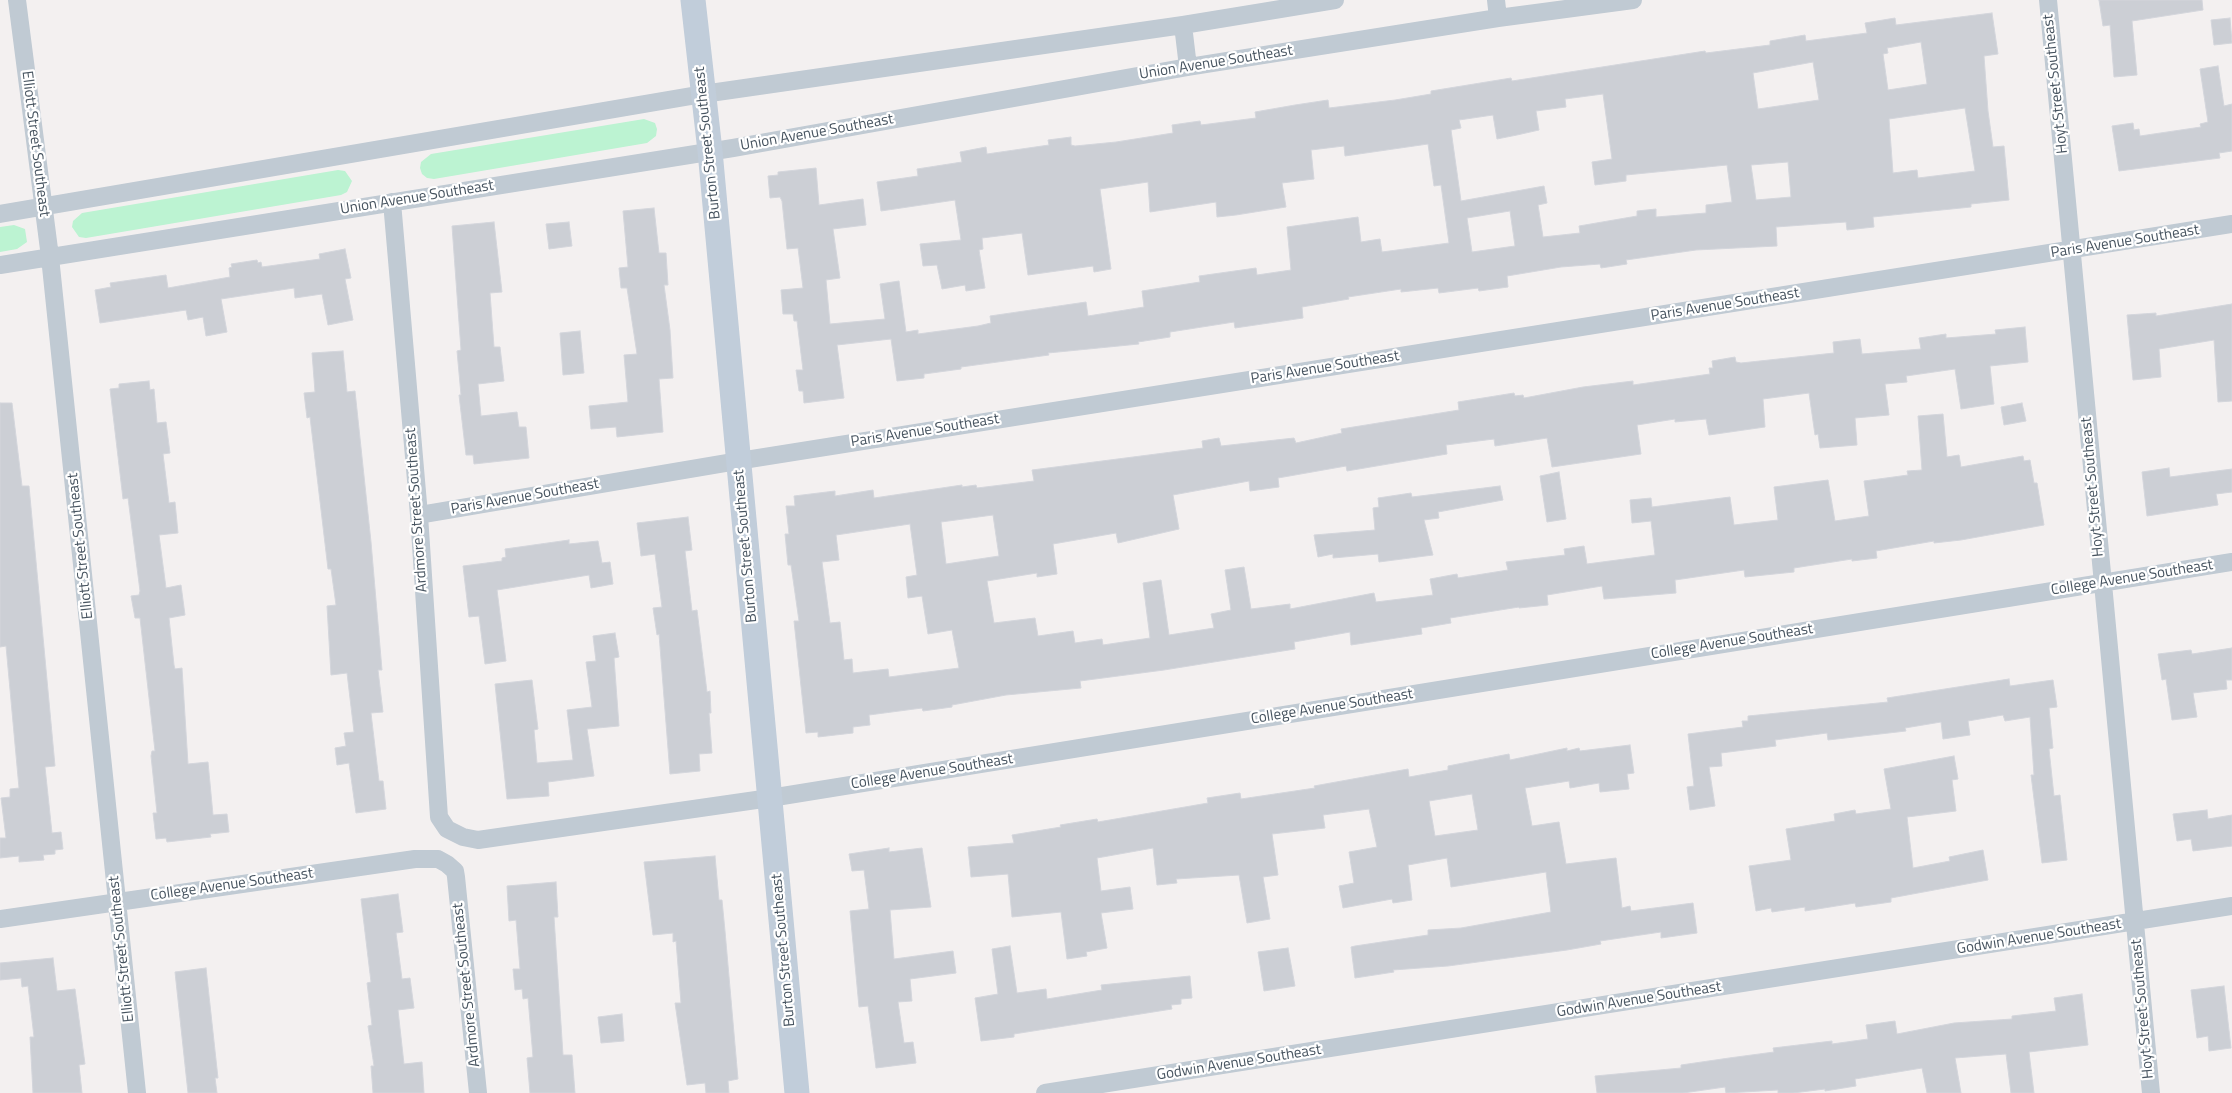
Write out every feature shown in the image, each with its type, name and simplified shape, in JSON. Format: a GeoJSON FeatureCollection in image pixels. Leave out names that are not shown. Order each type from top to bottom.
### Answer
{"type":"FeatureCollection","features":[{"type":"Feature","properties":{"kind":"main road","name":"Burton Street Southeast"},"geometry":{"type":"LineString","coordinates":[[693,0],[710,152],[797,1093]]}},
{"type":"Feature","properties":{"kind":"street","name":"Elliott Street Southeast"},"geometry":{"type":"LineString","coordinates":[[17,0],[50,257],[137,1093]]}},
{"type":"Feature","properties":{"kind":"street"},"geometry":{"type":"LineString","coordinates":[[0,214],[703,94],[1183,25],[1336,0]]}},
{"type":"Feature","properties":{"kind":"street"},"geometry":{"type":"LineString","coordinates":[[1496,0],[1498,18]]}},
{"type":"Feature","properties":{"kind":"street","name":"Union Avenue Southeast"},"geometry":{"type":"LineString","coordinates":[[0,265],[710,152],[1188,67],[1498,18],[1633,0]]}},
{"type":"Feature","properties":{"kind":"street","name":"Hoyt Street Southeast"},"geometry":{"type":"LineString","coordinates":[[2048,0],[2151,1093]]}},
{"type":"Feature","properties":{"kind":"street"},"geometry":{"type":"LineString","coordinates":[[1183,25],[1188,67]]}},
{"type":"Feature","properties":{"kind":"street","name":"Ardmore Street Southeast"},"geometry":{"type":"LineString","coordinates":[[392,202],[419,515],[439,817]]}},
{"type":"Feature","properties":{"kind":"street","name":"Paris Avenue Southeast"},"geometry":{"type":"LineString","coordinates":[[419,515],[738,461],[2232,224]]}},
{"type":"Feature","properties":{"kind":"street","name":"College Avenue Southeast"},"geometry":{"type":"LineString","coordinates":[[439,817],[447,829],[462,837],[478,840],[770,798],[2232,562]]}},
{"type":"Feature","properties":{"kind":"street","name":"College Avenue Southeast"},"geometry":{"type":"LineString","coordinates":[[0,919],[415,859],[433,859],[448,864],[455,871],[456,877]]}},
{"type":"Feature","properties":{"kind":"street","name":"Ardmore Street Southeast"},"geometry":{"type":"LineString","coordinates":[[456,877],[478,1093]]}},
{"type":"Feature","properties":{"kind":"street","name":"Godwin Avenue Southeast"},"geometry":{"type":"LineString","coordinates":[[1045,1093],[2232,906]]}},
{"type":"Feature","properties":{"kind":"green space"},"geometry":{"type":"Polygon","coordinates":[[[644,119],[655,123],[657,129],[656,136],[647,143],[434,179],[427,178],[422,174],[420,168],[421,162],[431,154],[644,119]]]}},
{"type":"Feature","properties":{"kind":"green space"},"geometry":{"type":"Polygon","coordinates":[[[338,170],[345,171],[352,181],[347,192],[341,195],[86,238],[79,237],[72,227],[73,221],[82,213],[338,170]]]}},
{"type":"Feature","properties":{"kind":"green space"},"geometry":{"type":"Polygon","coordinates":[[[14,225],[25,229],[27,242],[17,249],[0,252],[0,227],[14,225]]]}},
{"type":"Feature","properties":{"kind":"building"},"geometry":{"type":"Polygon","coordinates":[[[2099,0],[2202,0],[2203,10],[2132,21],[2137,75],[2114,77],[2110,25],[2103,26],[2099,0]]]}},
{"type":"Feature","properties":{"kind":"building"},"geometry":{"type":"Polygon","coordinates":[[[1992,13],[1998,54],[1984,56],[1988,111],[1993,147],[2004,146],[2009,200],[1971,204],[1971,207],[1873,217],[1874,227],[1847,230],[1846,222],[1776,227],[1777,246],[1696,250],[1626,260],[1627,264],[1601,268],[1600,264],[1561,267],[1507,276],[1508,287],[1479,291],[1478,288],[1439,293],[1438,288],[1401,292],[1401,289],[1348,297],[1349,299],[1302,307],[1303,318],[1235,328],[1234,322],[1170,332],[1170,337],[1138,342],[1139,344],[1048,353],[1049,355],[924,374],[924,378],[897,381],[891,339],[837,345],[844,398],[804,403],[803,391],[799,391],[796,370],[803,370],[797,321],[794,321],[793,314],[783,314],[781,290],[803,288],[798,248],[787,249],[782,201],[780,197],[770,198],[768,176],[778,175],[778,172],[816,168],[819,205],[863,199],[866,225],[833,229],[840,278],[826,280],[830,324],[885,319],[880,284],[899,281],[906,332],[918,330],[918,334],[978,326],[991,323],[990,316],[1086,302],[1088,316],[1144,307],[1142,291],[1200,282],[1199,276],[1256,268],[1257,275],[1291,270],[1287,227],[1358,217],[1361,242],[1380,239],[1382,252],[1449,243],[1441,185],[1434,186],[1428,144],[1345,156],[1344,146],[1311,150],[1314,179],[1282,183],[1286,207],[1236,215],[1217,217],[1216,202],[1150,212],[1148,182],[1100,189],[1111,269],[1094,272],[1093,266],[1028,275],[1022,233],[982,238],[983,249],[979,250],[985,288],[966,291],[965,285],[942,289],[937,265],[923,266],[920,244],[961,240],[955,200],[881,211],[877,182],[918,176],[917,169],[962,162],[960,152],[986,147],[987,154],[1049,145],[1048,140],[1071,137],[1071,145],[1075,146],[1116,142],[1173,133],[1172,125],[1200,121],[1201,125],[1256,118],[1255,112],[1328,100],[1329,108],[1395,100],[1431,94],[1431,91],[1511,78],[1512,81],[1705,51],[1706,53],[1770,45],[1770,41],[1805,35],[1806,41],[1867,33],[1865,23],[1895,18],[1896,25],[1992,13]],[[1921,42],[1887,48],[1888,53],[1883,54],[1888,90],[1927,84],[1921,42]],[[1813,62],[1753,73],[1758,109],[1819,100],[1813,62]],[[1603,94],[1565,99],[1566,107],[1536,111],[1539,130],[1497,139],[1493,115],[1459,120],[1461,128],[1451,130],[1461,201],[1544,186],[1547,203],[1538,205],[1543,237],[1580,233],[1579,226],[1637,216],[1637,211],[1656,209],[1656,217],[1706,213],[1706,205],[1732,202],[1727,165],[1626,175],[1626,181],[1595,185],[1592,162],[1612,159],[1603,94]],[[1965,108],[1889,119],[1893,173],[1917,170],[1918,178],[1975,171],[1965,108]],[[1788,162],[1751,165],[1756,200],[1791,197],[1788,162]],[[1510,211],[1467,218],[1472,252],[1515,246],[1510,211]]]}},
{"type":"Feature","properties":{"kind":"building"},"geometry":{"type":"Polygon","coordinates":[[[2230,18],[2232,43],[2214,45],[2211,20],[2230,18]]]}},
{"type":"Feature","properties":{"kind":"building"},"geometry":{"type":"Polygon","coordinates":[[[2218,66],[2224,106],[2232,104],[2232,151],[2219,153],[2220,158],[2119,171],[2112,126],[2133,123],[2134,130],[2139,129],[2140,136],[2201,127],[2200,124],[2208,122],[2200,69],[2218,66]]]}},
{"type":"Feature","properties":{"kind":"building"},"geometry":{"type":"Polygon","coordinates":[[[654,208],[659,253],[666,253],[668,285],[664,285],[670,330],[673,378],[659,379],[663,432],[617,437],[616,427],[591,429],[589,406],[628,402],[624,355],[637,354],[627,288],[621,288],[619,268],[628,267],[623,211],[654,208]]]}},
{"type":"Feature","properties":{"kind":"building"},"geometry":{"type":"Polygon","coordinates":[[[494,222],[502,292],[490,293],[494,347],[500,347],[504,381],[478,384],[481,416],[517,412],[519,427],[526,427],[529,458],[474,464],[473,455],[466,455],[459,395],[461,395],[457,351],[461,350],[452,226],[494,222]]]}},
{"type":"Feature","properties":{"kind":"building"},"geometry":{"type":"Polygon","coordinates":[[[569,222],[572,246],[549,249],[546,224],[569,222]]]}},
{"type":"Feature","properties":{"kind":"building"},"geometry":{"type":"Polygon","coordinates":[[[345,249],[351,278],[345,279],[353,320],[328,325],[322,294],[295,298],[294,288],[221,299],[227,332],[206,336],[203,317],[188,320],[186,310],[100,323],[95,290],[111,287],[110,283],[166,275],[168,288],[230,277],[229,268],[232,267],[231,264],[257,260],[258,263],[261,262],[262,267],[320,259],[319,254],[345,249]]]}},
{"type":"Feature","properties":{"kind":"building"},"geometry":{"type":"Polygon","coordinates":[[[2232,304],[2232,401],[2218,402],[2214,340],[2159,349],[2161,377],[2133,380],[2127,315],[2156,313],[2156,316],[2232,304]]]}},
{"type":"Feature","properties":{"kind":"building"},"geometry":{"type":"Polygon","coordinates":[[[2025,327],[2028,362],[1990,366],[1994,404],[1961,409],[1955,369],[1906,376],[1907,382],[1885,384],[1889,415],[1855,418],[1857,445],[1820,448],[1818,434],[1815,435],[1809,393],[1763,399],[1765,427],[1709,435],[1706,419],[1675,422],[1675,419],[1637,425],[1641,454],[1552,467],[1547,438],[1495,446],[1494,439],[1446,445],[1447,454],[1347,471],[1346,466],[1278,478],[1279,487],[1250,491],[1249,481],[1173,495],[1179,529],[1118,543],[1116,533],[1053,544],[1057,574],[1037,577],[1037,573],[987,581],[994,623],[1035,618],[1038,636],[1073,631],[1075,643],[1102,639],[1103,645],[1150,638],[1143,583],[1161,580],[1169,635],[1214,628],[1211,614],[1231,610],[1225,570],[1244,567],[1251,609],[1290,604],[1290,609],[1374,593],[1376,602],[1433,595],[1430,579],[1457,574],[1458,578],[1508,570],[1506,562],[1565,555],[1564,549],[1584,546],[1587,564],[1655,555],[1651,521],[1632,523],[1630,500],[1651,498],[1652,507],[1730,497],[1734,525],[1778,520],[1774,487],[1828,480],[1835,521],[1869,516],[1864,481],[1908,475],[1907,471],[1922,470],[1918,416],[1943,414],[1947,457],[1959,455],[1961,467],[2023,456],[2024,461],[2030,460],[2034,483],[2037,483],[2044,525],[1961,540],[1934,543],[1934,541],[1876,551],[1877,558],[1852,561],[1852,559],[1794,568],[1794,572],[1745,577],[1744,570],[1675,580],[1676,593],[1604,599],[1602,586],[1547,595],[1548,605],[1519,607],[1450,618],[1451,623],[1421,628],[1422,634],[1351,645],[1350,632],[1294,642],[1295,649],[1080,681],[1081,688],[1006,695],[952,705],[952,707],[923,711],[922,708],[869,715],[870,725],[853,727],[853,733],[818,737],[818,732],[806,733],[794,621],[799,621],[791,565],[788,565],[785,534],[789,534],[786,506],[795,506],[794,496],[835,491],[835,496],[873,490],[874,498],[962,485],[962,487],[976,485],[977,488],[1034,481],[1032,470],[1203,448],[1202,441],[1219,438],[1221,446],[1294,438],[1296,443],[1342,433],[1341,429],[1459,410],[1458,402],[1514,393],[1515,396],[1523,395],[1524,398],[1583,387],[1633,381],[1633,385],[1710,374],[1709,368],[1713,368],[1712,361],[1735,357],[1736,362],[1741,363],[1834,353],[1833,342],[1860,339],[1862,354],[1921,349],[1919,338],[1946,334],[1946,338],[1996,334],[1995,330],[2025,327]],[[993,515],[941,522],[946,564],[999,556],[993,515]],[[910,524],[836,535],[839,560],[822,562],[830,623],[840,622],[844,660],[852,659],[853,673],[888,669],[889,677],[959,668],[952,630],[928,634],[922,596],[908,598],[906,577],[917,575],[910,524]]]}},
{"type":"Feature","properties":{"kind":"building"},"geometry":{"type":"Polygon","coordinates":[[[580,331],[584,373],[563,375],[560,333],[580,331]]]}},
{"type":"Feature","properties":{"kind":"building"},"geometry":{"type":"Polygon","coordinates":[[[343,351],[347,392],[355,391],[371,542],[382,670],[378,670],[383,712],[371,713],[379,781],[383,781],[386,809],[356,813],[349,763],[337,765],[335,748],[346,746],[344,733],[354,732],[347,673],[331,675],[327,606],[336,605],[331,569],[328,569],[310,417],[307,418],[304,393],[315,392],[312,353],[343,351]]]}},
{"type":"Feature","properties":{"kind":"building"},"geometry":{"type":"Polygon","coordinates":[[[149,381],[150,390],[154,389],[157,423],[166,422],[170,453],[163,454],[169,503],[175,502],[178,533],[159,535],[166,588],[181,585],[185,615],[169,618],[175,669],[182,668],[188,764],[208,762],[213,815],[227,814],[229,832],[210,834],[211,837],[167,842],[166,838],[156,839],[153,813],[157,813],[151,756],[152,751],[155,751],[140,618],[135,618],[131,596],[139,595],[140,591],[128,498],[123,499],[110,389],[119,388],[119,384],[149,381]]]}},
{"type":"Feature","properties":{"kind":"building"},"geometry":{"type":"Polygon","coordinates":[[[0,403],[12,403],[22,486],[29,486],[55,766],[45,767],[52,833],[61,832],[63,849],[55,850],[55,854],[43,855],[44,860],[19,862],[19,856],[0,858],[0,838],[6,838],[1,798],[10,797],[10,789],[19,788],[6,646],[0,647],[0,403]]]}},
{"type":"Feature","properties":{"kind":"building"},"geometry":{"type":"Polygon","coordinates":[[[2022,403],[2026,421],[2004,425],[2001,407],[2022,403]]]}},
{"type":"Feature","properties":{"kind":"building"},"geometry":{"type":"Polygon","coordinates":[[[2169,468],[2170,477],[2232,469],[2232,492],[2216,494],[2218,505],[2147,516],[2142,472],[2169,468]]]}},
{"type":"Feature","properties":{"kind":"building"},"geometry":{"type":"Polygon","coordinates":[[[1559,472],[1566,519],[1547,522],[1540,476],[1559,472]]]}},
{"type":"Feature","properties":{"kind":"building"},"geometry":{"type":"Polygon","coordinates":[[[1500,486],[1503,500],[1438,512],[1439,518],[1424,520],[1433,555],[1379,562],[1378,554],[1333,558],[1333,554],[1318,557],[1314,535],[1375,530],[1373,508],[1379,507],[1378,498],[1411,493],[1412,497],[1500,486]]]}},
{"type":"Feature","properties":{"kind":"building"},"geometry":{"type":"Polygon","coordinates":[[[688,517],[692,550],[685,551],[692,611],[697,610],[707,692],[710,691],[711,713],[709,713],[712,753],[699,754],[700,771],[670,774],[659,634],[657,635],[653,608],[662,607],[655,554],[641,556],[637,523],[688,517]]]}},
{"type":"Feature","properties":{"kind":"building"},"geometry":{"type":"Polygon","coordinates":[[[569,540],[569,544],[598,541],[602,563],[610,562],[613,584],[591,588],[589,575],[497,590],[506,661],[485,664],[479,616],[469,617],[463,566],[502,561],[502,558],[506,557],[505,549],[569,540]]]}},
{"type":"Feature","properties":{"kind":"building"},"geometry":{"type":"Polygon","coordinates":[[[615,633],[619,657],[614,658],[619,726],[587,729],[594,776],[548,782],[549,796],[507,799],[495,684],[532,680],[538,729],[534,730],[537,763],[573,760],[567,710],[592,707],[586,662],[596,661],[593,636],[615,633]]]}},
{"type":"Feature","properties":{"kind":"building"},"geometry":{"type":"Polygon","coordinates":[[[2232,648],[2232,680],[2226,680],[2227,689],[2193,693],[2197,717],[2172,720],[2166,679],[2162,680],[2158,654],[2191,650],[2192,654],[2232,648]]]}},
{"type":"Feature","properties":{"kind":"building"},"geometry":{"type":"Polygon","coordinates":[[[2009,679],[2010,686],[2053,680],[2057,707],[2049,708],[2053,748],[2049,749],[2054,796],[2060,795],[2067,860],[2042,863],[2031,775],[2034,775],[2030,717],[2005,721],[2003,715],[1968,721],[1970,735],[1943,739],[1941,722],[1905,728],[1906,731],[1828,740],[1827,733],[1775,740],[1776,746],[1721,753],[1722,766],[1709,767],[1715,806],[1690,810],[1687,787],[1694,786],[1688,734],[1743,727],[1742,721],[1748,721],[1748,716],[1888,702],[1887,698],[2009,679]]]}},
{"type":"Feature","properties":{"kind":"building"},"geometry":{"type":"Polygon","coordinates":[[[1630,745],[1634,773],[1627,774],[1629,789],[1600,792],[1599,783],[1570,788],[1569,781],[1525,788],[1532,826],[1559,822],[1566,864],[1616,858],[1622,908],[1630,906],[1631,911],[1693,903],[1697,933],[1661,938],[1661,932],[1600,941],[1601,944],[1567,950],[1448,966],[1393,970],[1394,972],[1355,978],[1351,947],[1428,935],[1428,930],[1461,928],[1551,912],[1546,872],[1451,887],[1447,858],[1408,865],[1412,900],[1393,903],[1392,899],[1343,908],[1339,886],[1354,883],[1349,852],[1377,847],[1369,809],[1323,815],[1325,828],[1272,834],[1278,875],[1263,877],[1270,919],[1247,923],[1239,875],[1176,879],[1177,883],[1157,885],[1153,848],[1097,858],[1101,891],[1130,887],[1133,909],[1101,913],[1107,948],[1086,952],[1087,956],[1067,959],[1061,912],[1012,917],[1008,874],[971,877],[968,847],[1014,843],[1012,835],[1061,827],[1060,825],[1097,819],[1098,822],[1208,803],[1207,798],[1240,793],[1241,799],[1315,788],[1314,786],[1408,769],[1409,777],[1448,770],[1448,766],[1509,754],[1510,760],[1567,748],[1567,751],[1579,748],[1580,751],[1630,745]],[[1472,794],[1429,801],[1435,836],[1478,830],[1472,794]]]}},
{"type":"Feature","properties":{"kind":"building"},"geometry":{"type":"Polygon","coordinates":[[[1954,756],[1958,779],[1952,780],[1956,811],[1907,817],[1913,868],[1950,861],[1949,857],[1983,850],[1988,880],[1891,898],[1891,902],[1856,907],[1855,903],[1805,911],[1805,907],[1772,912],[1771,908],[1756,911],[1749,866],[1791,860],[1786,829],[1835,821],[1834,814],[1855,810],[1856,814],[1891,809],[1884,769],[1954,756]]]}},
{"type":"Feature","properties":{"kind":"building"},"geometry":{"type":"Polygon","coordinates":[[[2207,810],[2208,819],[2232,815],[2232,846],[2193,851],[2191,839],[2177,841],[2173,814],[2207,810]]]}},
{"type":"Feature","properties":{"kind":"building"},"geometry":{"type":"Polygon","coordinates":[[[889,848],[889,852],[922,848],[931,907],[890,910],[894,959],[953,951],[956,973],[910,979],[912,1001],[898,1002],[904,1043],[913,1042],[916,1063],[876,1068],[868,1006],[859,1007],[850,911],[869,909],[864,870],[852,871],[849,854],[889,848]]]}},
{"type":"Feature","properties":{"kind":"building"},"geometry":{"type":"Polygon","coordinates":[[[715,856],[719,900],[722,900],[738,1079],[728,1081],[729,1093],[706,1093],[705,1083],[687,1085],[675,1003],[681,1003],[676,941],[673,942],[673,933],[653,935],[644,862],[715,856]]]}},
{"type":"Feature","properties":{"kind":"building"},"geometry":{"type":"Polygon","coordinates":[[[556,882],[558,917],[554,917],[563,1055],[572,1055],[575,1093],[530,1093],[527,1058],[533,1057],[528,998],[523,999],[522,989],[515,990],[513,969],[520,969],[516,920],[509,921],[507,886],[556,882]]]}},
{"type":"Feature","properties":{"kind":"building"},"geometry":{"type":"Polygon","coordinates":[[[398,894],[403,932],[396,933],[402,979],[410,978],[414,1008],[398,1010],[404,1064],[422,1062],[424,1093],[373,1093],[371,1066],[374,1066],[368,1026],[372,1025],[367,983],[371,982],[361,899],[398,894]]]}},
{"type":"Feature","properties":{"kind":"building"},"geometry":{"type":"Polygon","coordinates":[[[1010,946],[1017,993],[1046,989],[1047,999],[1102,990],[1101,985],[1190,976],[1192,998],[1181,999],[1181,1004],[1171,1005],[1172,1009],[1014,1034],[1014,1037],[981,1041],[975,998],[998,994],[992,949],[1010,946]]]}},
{"type":"Feature","properties":{"kind":"building"},"geometry":{"type":"Polygon","coordinates":[[[1288,948],[1295,986],[1264,991],[1258,952],[1288,948]]]}},
{"type":"Feature","properties":{"kind":"building"},"geometry":{"type":"Polygon","coordinates":[[[53,958],[57,991],[75,989],[85,1064],[79,1065],[82,1093],[33,1093],[30,1037],[34,1037],[28,986],[22,987],[21,978],[0,980],[0,963],[53,958]]]}},
{"type":"Feature","properties":{"kind":"building"},"geometry":{"type":"Polygon","coordinates":[[[206,968],[218,1078],[215,1078],[217,1093],[188,1093],[175,972],[206,968]]]}},
{"type":"Feature","properties":{"kind":"building"},"geometry":{"type":"Polygon","coordinates":[[[2224,986],[2231,1048],[2209,1051],[2208,1036],[2197,1038],[2191,990],[2224,986]]]}},
{"type":"Feature","properties":{"kind":"building"},"geometry":{"type":"Polygon","coordinates":[[[2082,994],[2088,1045],[2029,1052],[2034,1093],[2011,1093],[2006,1054],[1955,1058],[1961,1093],[1927,1093],[1922,1068],[1855,1079],[1856,1086],[1825,1091],[1825,1089],[1793,1093],[1778,1093],[1778,1090],[1726,1093],[1725,1087],[1683,1093],[1597,1093],[1595,1076],[1681,1068],[1681,1065],[1774,1052],[1773,1048],[1832,1041],[1832,1044],[1868,1039],[1866,1025],[1895,1021],[1897,1034],[1954,1023],[2012,1019],[2012,1016],[2056,1011],[2054,998],[2082,994]]]}},
{"type":"Feature","properties":{"kind":"building"},"geometry":{"type":"Polygon","coordinates":[[[622,1014],[624,1041],[601,1043],[598,1017],[622,1014]]]}}]}
